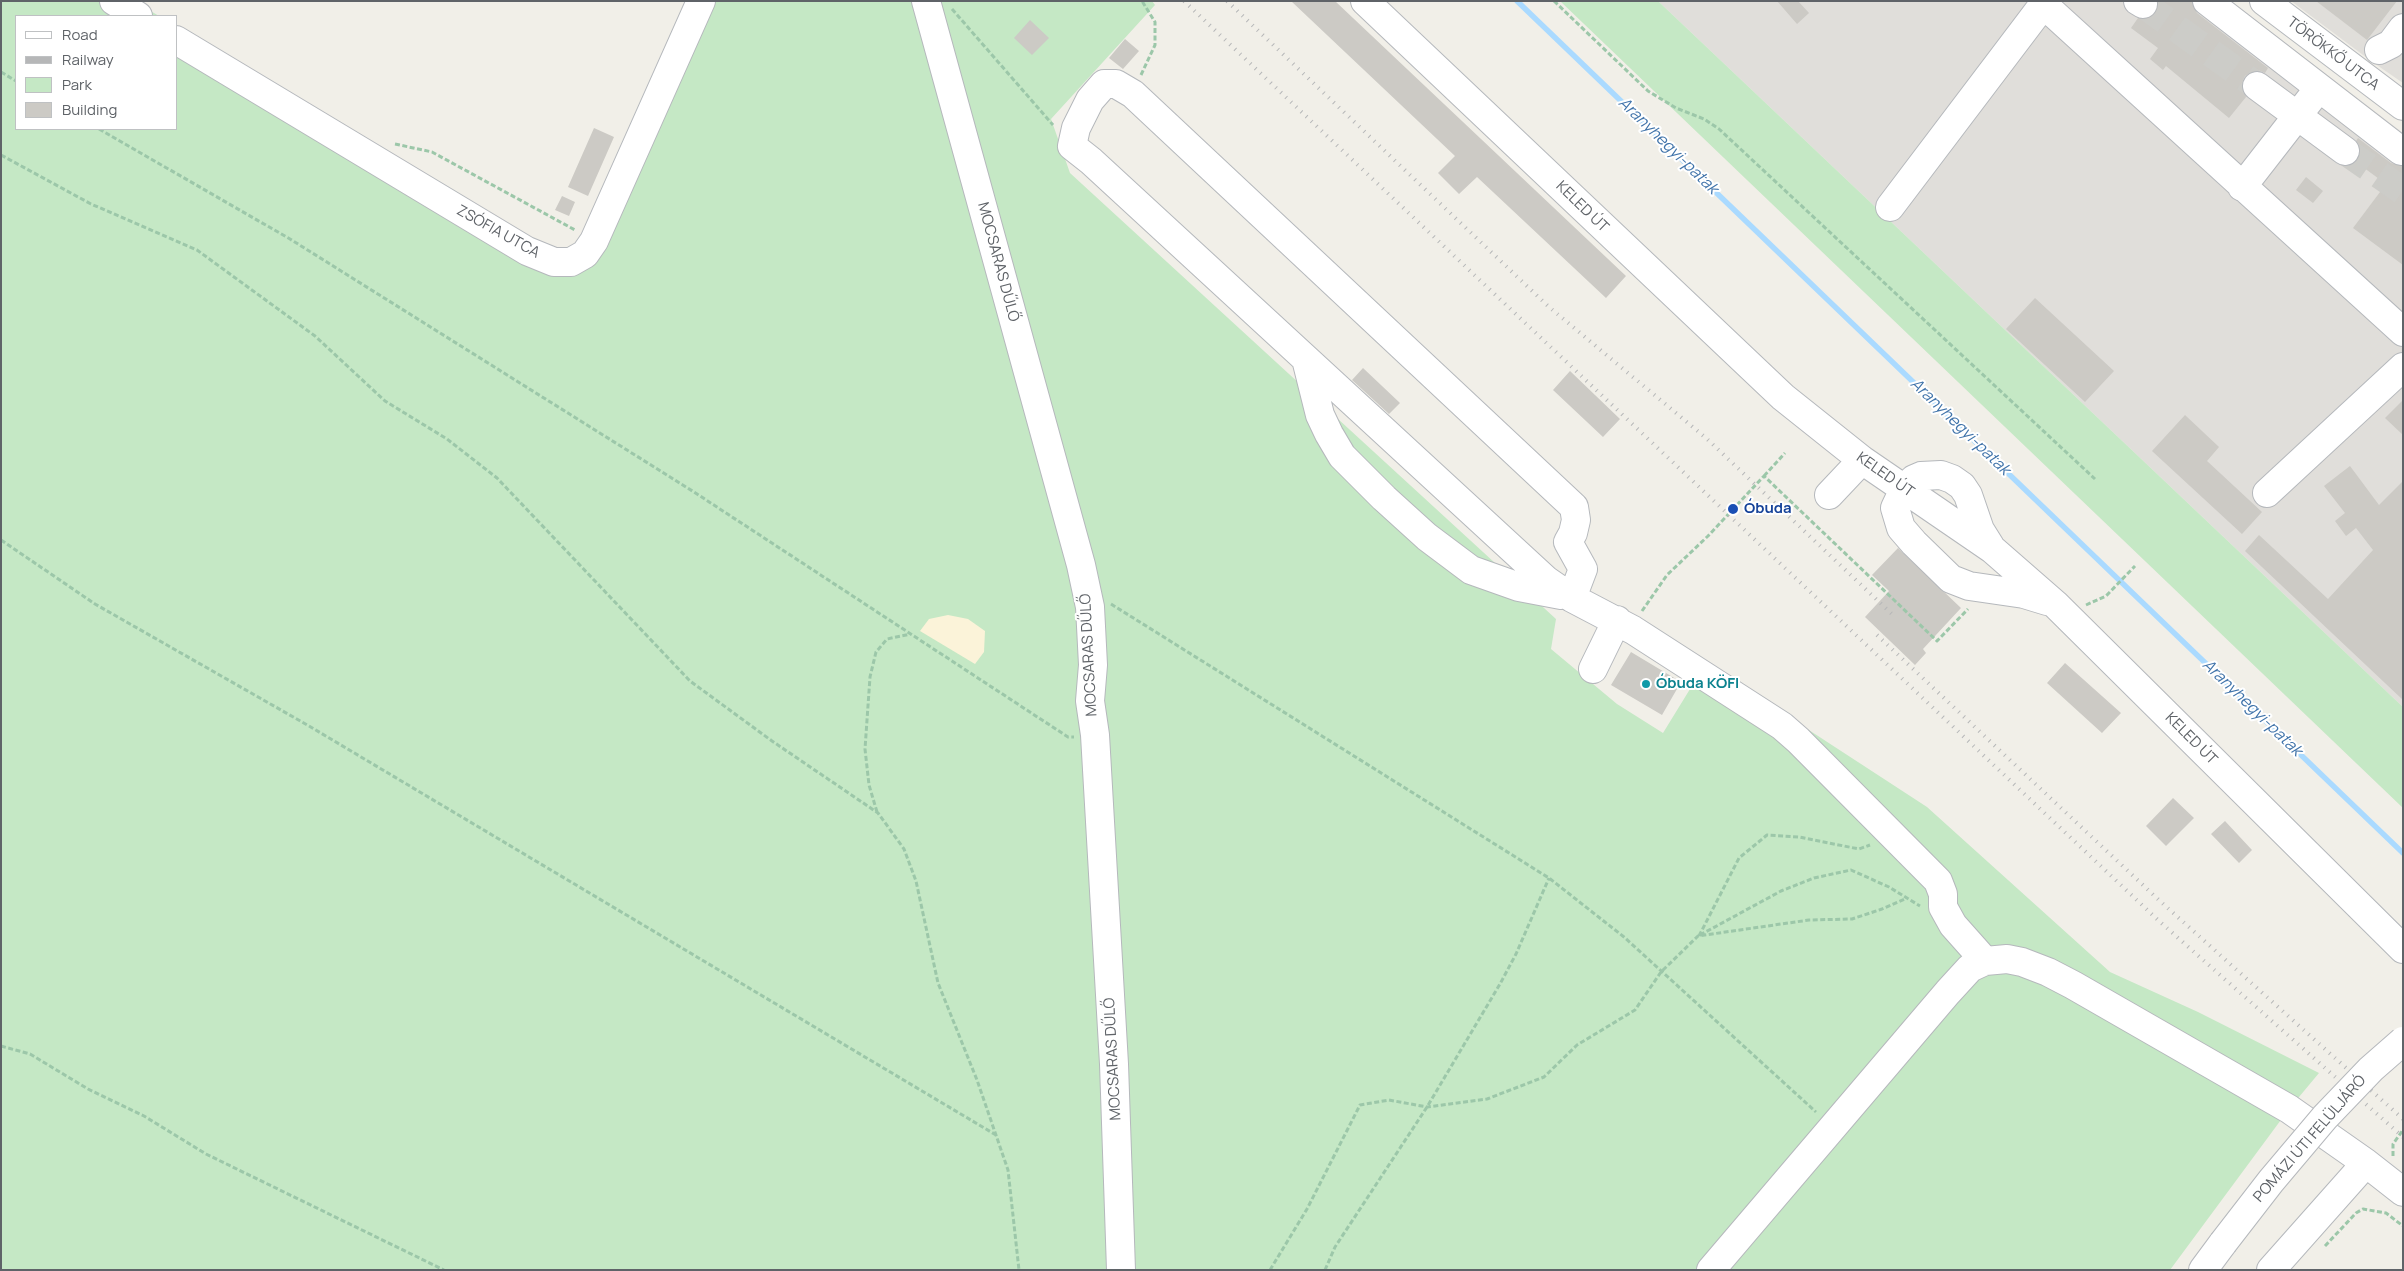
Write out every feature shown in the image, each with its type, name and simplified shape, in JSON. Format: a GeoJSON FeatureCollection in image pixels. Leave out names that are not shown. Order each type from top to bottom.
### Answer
{"type":"FeatureCollection","features":[{"type":"Feature","properties":{"kind":"street"},"geometry":{"type":"LineString","coordinates":[[114,1],[136,15]]}},
{"type":"Feature","properties":{"kind":"street","name":"ZSÓFIA UTCA"},"geometry":{"type":"LineString","coordinates":[[178,41],[526,251],[554,262],[571,262],[585,254],[594,241],[701,1]]}},
{"type":"Feature","properties":{"kind":"street","name":"MOCSARAS DŰLŐ"},"geometry":{"type":"LineString","coordinates":[[926,1],[1090,607],[1092,665],[1090,701],[1095,735],[1114,1064],[1121,1270]]}},
{"type":"Feature","properties":{"kind":"street","name":"KELED ÚT"},"geometry":{"type":"LineString","coordinates":[[1365,1],[1750,368],[1862,460],[1992,550],[2055,604],[2403,949]]}},
{"type":"Feature","properties":{"kind":"street"},"geometry":{"type":"LineString","coordinates":[[2207,1],[2401,151]]}},
{"type":"Feature","properties":{"kind":"street","name":"TÖRÖKKŐ UTCA"},"geometry":{"type":"LineString","coordinates":[[2264,1],[2403,106]]}},
{"type":"Feature","properties":{"kind":"street"},"geometry":{"type":"LineString","coordinates":[[1890,207],[2045,3],[2242,187],[2403,332]]}},
{"type":"Feature","properties":{"kind":"street"},"geometry":{"type":"LineString","coordinates":[[2380,50],[2392,44],[2403,28]]}},
{"type":"Feature","properties":{"kind":"street"},"geometry":{"type":"LineString","coordinates":[[1572,598],[1582,569],[1568,542],[1574,526],[1574,507],[1133,94],[1116,84],[1104,84],[1090,100],[1079,122],[1072,146],[1091,160],[1536,571],[1572,598],[1625,625],[1782,726],[1895,836],[1938,881],[1943,894],[1943,907],[1953,925],[1985,961]]}},
{"type":"Feature","properties":{"kind":"street"},"geometry":{"type":"LineString","coordinates":[[2257,86],[2345,151]]}},
{"type":"Feature","properties":{"kind":"street"},"geometry":{"type":"LineString","coordinates":[[2242,187],[2319,88]]}},
{"type":"Feature","properties":{"kind":"street"},"geometry":{"type":"LineString","coordinates":[[1306,359],[1320,415],[1342,456],[1362,478],[1420,532],[1451,557],[1471,570],[1519,587],[1572,598]]}},
{"type":"Feature","properties":{"kind":"street"},"geometry":{"type":"LineString","coordinates":[[2267,493],[2403,367]]}},
{"type":"Feature","properties":{"kind":"street"},"geometry":{"type":"LineString","coordinates":[[1830,495],[1862,460]]}},
{"type":"Feature","properties":{"kind":"street"},"geometry":{"type":"LineString","coordinates":[[1992,550],[1980,530],[1968,495],[1962,486],[1952,479],[1941,475],[1920,476],[1904,489],[1895,508],[1901,528],[1951,579],[1969,586],[2024,594],[2055,604]]}},
{"type":"Feature","properties":{"kind":"street"},"geometry":{"type":"LineString","coordinates":[[1593,669],[1625,625]]}},
{"type":"Feature","properties":{"kind":"street"},"geometry":{"type":"LineString","coordinates":[[1710,1270],[1948,992],[1970,968],[1985,961],[2008,959],[2048,972],[2289,1109],[2366,1163],[2403,1192]]}},
{"type":"Feature","properties":{"kind":"street","name":"POMÁZI ÚTI FELÜLJÁRÓ"},"geometry":{"type":"LineString","coordinates":[[2203,1270],[2272,1180],[2325,1117],[2371,1069],[2403,1041]]}},
{"type":"Feature","properties":{"kind":"street"},"geometry":{"type":"LineString","coordinates":[[2271,1270],[2366,1163]]}},
{"type":"Feature","properties":{"kind":"path"},"geometry":{"type":"LineString","coordinates":[[1133,94],[1155,45],[1155,22],[1142,1]]}},
{"type":"Feature","properties":{"kind":"path"},"geometry":{"type":"LineString","coordinates":[[1554,1],[1648,91],[1676,108],[1704,119],[1719,129],[2095,480]]}},
{"type":"Feature","properties":{"kind":"path"},"geometry":{"type":"LineString","coordinates":[[951,8],[1072,146]]}},
{"type":"Feature","properties":{"kind":"path"},"geometry":{"type":"LineString","coordinates":[[1,72],[15,80]]}},
{"type":"Feature","properties":{"kind":"path"},"geometry":{"type":"LineString","coordinates":[[101,130],[290,239],[694,492],[912,633],[1068,737]]}},
{"type":"Feature","properties":{"kind":"path"},"geometry":{"type":"LineString","coordinates":[[387,142],[432,152],[594,241]]}},
{"type":"Feature","properties":{"kind":"path"},"geometry":{"type":"LineString","coordinates":[[1,155],[91,204],[197,250],[315,336],[385,402],[447,439],[497,478],[690,681],[772,741],[878,813]]}},
{"type":"Feature","properties":{"kind":"path"},"geometry":{"type":"LineString","coordinates":[[1625,625],[1645,606],[1667,575],[1708,536],[1785,453]]}},
{"type":"Feature","properties":{"kind":"path"},"geometry":{"type":"LineString","coordinates":[[1764,476],[1938,641],[1972,604]]}},
{"type":"Feature","properties":{"kind":"path"},"geometry":{"type":"LineString","coordinates":[[1,540],[95,604],[309,726],[997,1136]]}},
{"type":"Feature","properties":{"kind":"path"},"geometry":{"type":"LineString","coordinates":[[2106,596],[2135,566]]}},
{"type":"Feature","properties":{"kind":"path"},"geometry":{"type":"LineString","coordinates":[[1086,588],[1550,878],[1624,937],[1833,1127]]}},
{"type":"Feature","properties":{"kind":"path"},"geometry":{"type":"LineString","coordinates":[[912,633],[887,639],[876,652],[870,677],[865,750],[869,785],[878,813],[904,849],[916,881],[938,983],[978,1080],[1008,1170],[1019,1270]]}},
{"type":"Feature","properties":{"kind":"path"},"geometry":{"type":"LineString","coordinates":[[1698,936],[1739,858],[1767,836],[1799,837],[1859,849],[1895,836]]}},
{"type":"Feature","properties":{"kind":"path"},"geometry":{"type":"LineString","coordinates":[[1270,1270],[1307,1209],[1360,1105],[1389,1100],[1427,1107],[1487,1099],[1544,1077],[1577,1045],[1635,1010],[1661,972],[1698,936],[1781,891],[1814,878],[1851,870],[1889,887],[1922,907]]}},
{"type":"Feature","properties":{"kind":"path"},"geometry":{"type":"LineString","coordinates":[[1326,1270],[1335,1247],[1427,1107],[1516,954],[1550,878]]}},
{"type":"Feature","properties":{"kind":"path"},"geometry":{"type":"LineString","coordinates":[[1698,936],[1809,920],[1852,919],[1907,898]]}},
{"type":"Feature","properties":{"kind":"path"},"geometry":{"type":"LineString","coordinates":[[1,1046],[30,1054],[88,1089],[144,1116],[206,1154],[444,1270]]}},
{"type":"Feature","properties":{"kind":"path"},"geometry":{"type":"LineString","coordinates":[[2395,1160],[2392,1155],[2393,1144],[2403,1130]]}},
{"type":"Feature","properties":{"kind":"path"},"geometry":{"type":"LineString","coordinates":[[2322,1249],[2364,1209],[2386,1213],[2403,1226]]}},
{"type":"Feature","properties":{"kind":"shaded area"},"geometry":{"type":"Polygon","coordinates":[[[1658,1],[2231,1],[2403,133],[2403,707],[1658,1]]]}},
{"type":"Feature","properties":{"kind":"shaded area"},"geometry":{"type":"Polygon","coordinates":[[[2291,1],[2403,1],[2403,83],[2371,61],[2291,1]]]}},
{"type":"Feature","properties":{"kind":"green space"},"geometry":{"type":"Polygon","coordinates":[[[1,1],[134,1],[157,15],[15,15],[15,130],[178,130],[178,27],[571,261],[697,1],[1152,1],[1155,5],[1051,119],[1070,173],[1556,619],[1551,649],[1617,704],[1663,733],[1706,663],[1927,807],[2110,972],[2198,1012],[2319,1073],[2289,1109],[2170,1270],[1,1270],[1,1]]]}},
{"type":"Feature","properties":{"kind":"green space"},"geometry":{"type":"Polygon","coordinates":[[[1560,1],[1658,1],[2403,707],[2403,808],[1560,1]]]}},
{"type":"Feature","properties":{"kind":"sand"},"geometry":{"type":"Polygon","coordinates":[[[948,615],[968,619],[985,631],[984,652],[975,664],[920,631],[929,619],[948,615]]]}},
{"type":"Feature","properties":{"kind":"building"},"geometry":{"type":"Polygon","coordinates":[[[1291,1],[1335,1],[1626,276],[1606,298],[1477,177],[1459,194],[1438,173],[1455,156],[1291,1]]]}},
{"type":"Feature","properties":{"kind":"building"},"geometry":{"type":"Polygon","coordinates":[[[1777,1],[1798,1],[1809,13],[1797,24],[1777,1]]]}},
{"type":"Feature","properties":{"kind":"building"},"geometry":{"type":"Polygon","coordinates":[[[2158,1],[2192,1],[2197,13],[2268,68],[2265,73],[2258,70],[2245,76],[2241,85],[2246,97],[2229,118],[2166,66],[2163,70],[2150,59],[2158,48],[2131,28],[2138,18],[2150,18],[2156,12],[2158,1]]]}},
{"type":"Feature","properties":{"kind":"building"},"geometry":{"type":"Polygon","coordinates":[[[2316,1],[2397,1],[2367,40],[2316,1]]]}},
{"type":"Feature","properties":{"kind":"building"},"geometry":{"type":"Polygon","coordinates":[[[1030,20],[1049,38],[1032,55],[1014,38],[1030,20]]]}},
{"type":"Feature","properties":{"kind":"building"},"geometry":{"type":"Polygon","coordinates":[[[1125,39],[1139,51],[1123,69],[1109,58],[1125,39]]]}},
{"type":"Feature","properties":{"kind":"building"},"geometry":{"type":"Polygon","coordinates":[[[594,128],[614,137],[588,196],[568,187],[594,128]]]}},
{"type":"Feature","properties":{"kind":"building"},"geometry":{"type":"Polygon","coordinates":[[[2358,138],[2391,163],[2403,166],[2403,265],[2353,228],[2386,184],[2356,162],[2360,153],[2356,141],[2358,138]]]}},
{"type":"Feature","properties":{"kind":"building"},"geometry":{"type":"Polygon","coordinates":[[[2306,177],[2323,191],[2313,203],[2296,190],[2306,177]]]}},
{"type":"Feature","properties":{"kind":"building"},"geometry":{"type":"Polygon","coordinates":[[[562,196],[575,202],[569,216],[555,210],[562,196]]]}},
{"type":"Feature","properties":{"kind":"building"},"geometry":{"type":"Polygon","coordinates":[[[2035,298],[2114,371],[2085,402],[2006,329],[2035,298]]]}},
{"type":"Feature","properties":{"kind":"building"},"geometry":{"type":"Polygon","coordinates":[[[1363,368],[1400,403],[1389,414],[1352,380],[1363,368]]]}},
{"type":"Feature","properties":{"kind":"building"},"geometry":{"type":"Polygon","coordinates":[[[1570,371],[1620,419],[1603,437],[1553,390],[1570,371]]]}},
{"type":"Feature","properties":{"kind":"building"},"geometry":{"type":"Polygon","coordinates":[[[2403,400],[2403,435],[2385,418],[2403,400]]]}},
{"type":"Feature","properties":{"kind":"building"},"geometry":{"type":"Polygon","coordinates":[[[2185,415],[2219,447],[2207,461],[2262,512],[2242,534],[2152,451],[2185,415]]]}},
{"type":"Feature","properties":{"kind":"building"},"geometry":{"type":"Polygon","coordinates":[[[2350,466],[2379,505],[2403,481],[2403,700],[2245,551],[2259,535],[2328,599],[2373,550],[2356,528],[2346,536],[2335,521],[2345,513],[2324,486],[2350,466]]]}},
{"type":"Feature","properties":{"kind":"building"},"geometry":{"type":"Polygon","coordinates":[[[1898,548],[1961,608],[1923,649],[1926,653],[1915,665],[1865,617],[1889,591],[1872,575],[1898,548]]]}},
{"type":"Feature","properties":{"kind":"building","name":"Óbuda KÖFI"},"geometry":{"type":"Polygon","coordinates":[[[1631,652],[1681,682],[1662,715],[1611,685],[1631,652]]]}},
{"type":"Feature","properties":{"kind":"building"},"geometry":{"type":"Polygon","coordinates":[[[2065,663],[2121,713],[2102,733],[2047,683],[2065,663]]]}},
{"type":"Feature","properties":{"kind":"building"},"geometry":{"type":"Polygon","coordinates":[[[2173,798],[2194,818],[2166,846],[2146,826],[2173,798]]]}},
{"type":"Feature","properties":{"kind":"building"},"geometry":{"type":"Polygon","coordinates":[[[2225,821],[2252,850],[2239,863],[2211,834],[2225,821]]]}},
{"type":"Feature","properties":{"kind":"waterway","name":"Aranyhegyi-patak"},"geometry":{"type":"LineString","coordinates":[[1517,1],[2403,853]]}},
{"type":"Feature","properties":{"kind":"tunnel"},"geometry":{"type":"LineString","coordinates":[[2143,4],[2257,86]]}},
{"type":"Feature","properties":{"kind":"tunnel"},"geometry":{"type":"LineString","coordinates":[[2345,151],[2403,191]]}},
{"type":"Feature","properties":{"kind":"railway"},"geometry":{"type":"LineString","coordinates":[[1184,1],[2159,921],[2403,1137]]}},
{"type":"Feature","properties":{"kind":"railway"},"geometry":{"type":"LineString","coordinates":[[1227,1],[1549,307],[1706,438],[1894,616]]}},
{"type":"Feature","properties":{"kind":"railway"},"geometry":{"type":"LineString","coordinates":[[1877,635],[2161,902],[2403,1119]]}},
{"type":"Feature","properties":{"kind":"place","name":"Óbuda"},"geometry":{"type":"Point","coordinates":[1733,509]}},
{"type":"Feature","properties":{"kind":"place","name":"Óbuda KÖFI"},"geometry":{"type":"Point","coordinates":[1646,684]}}]}
